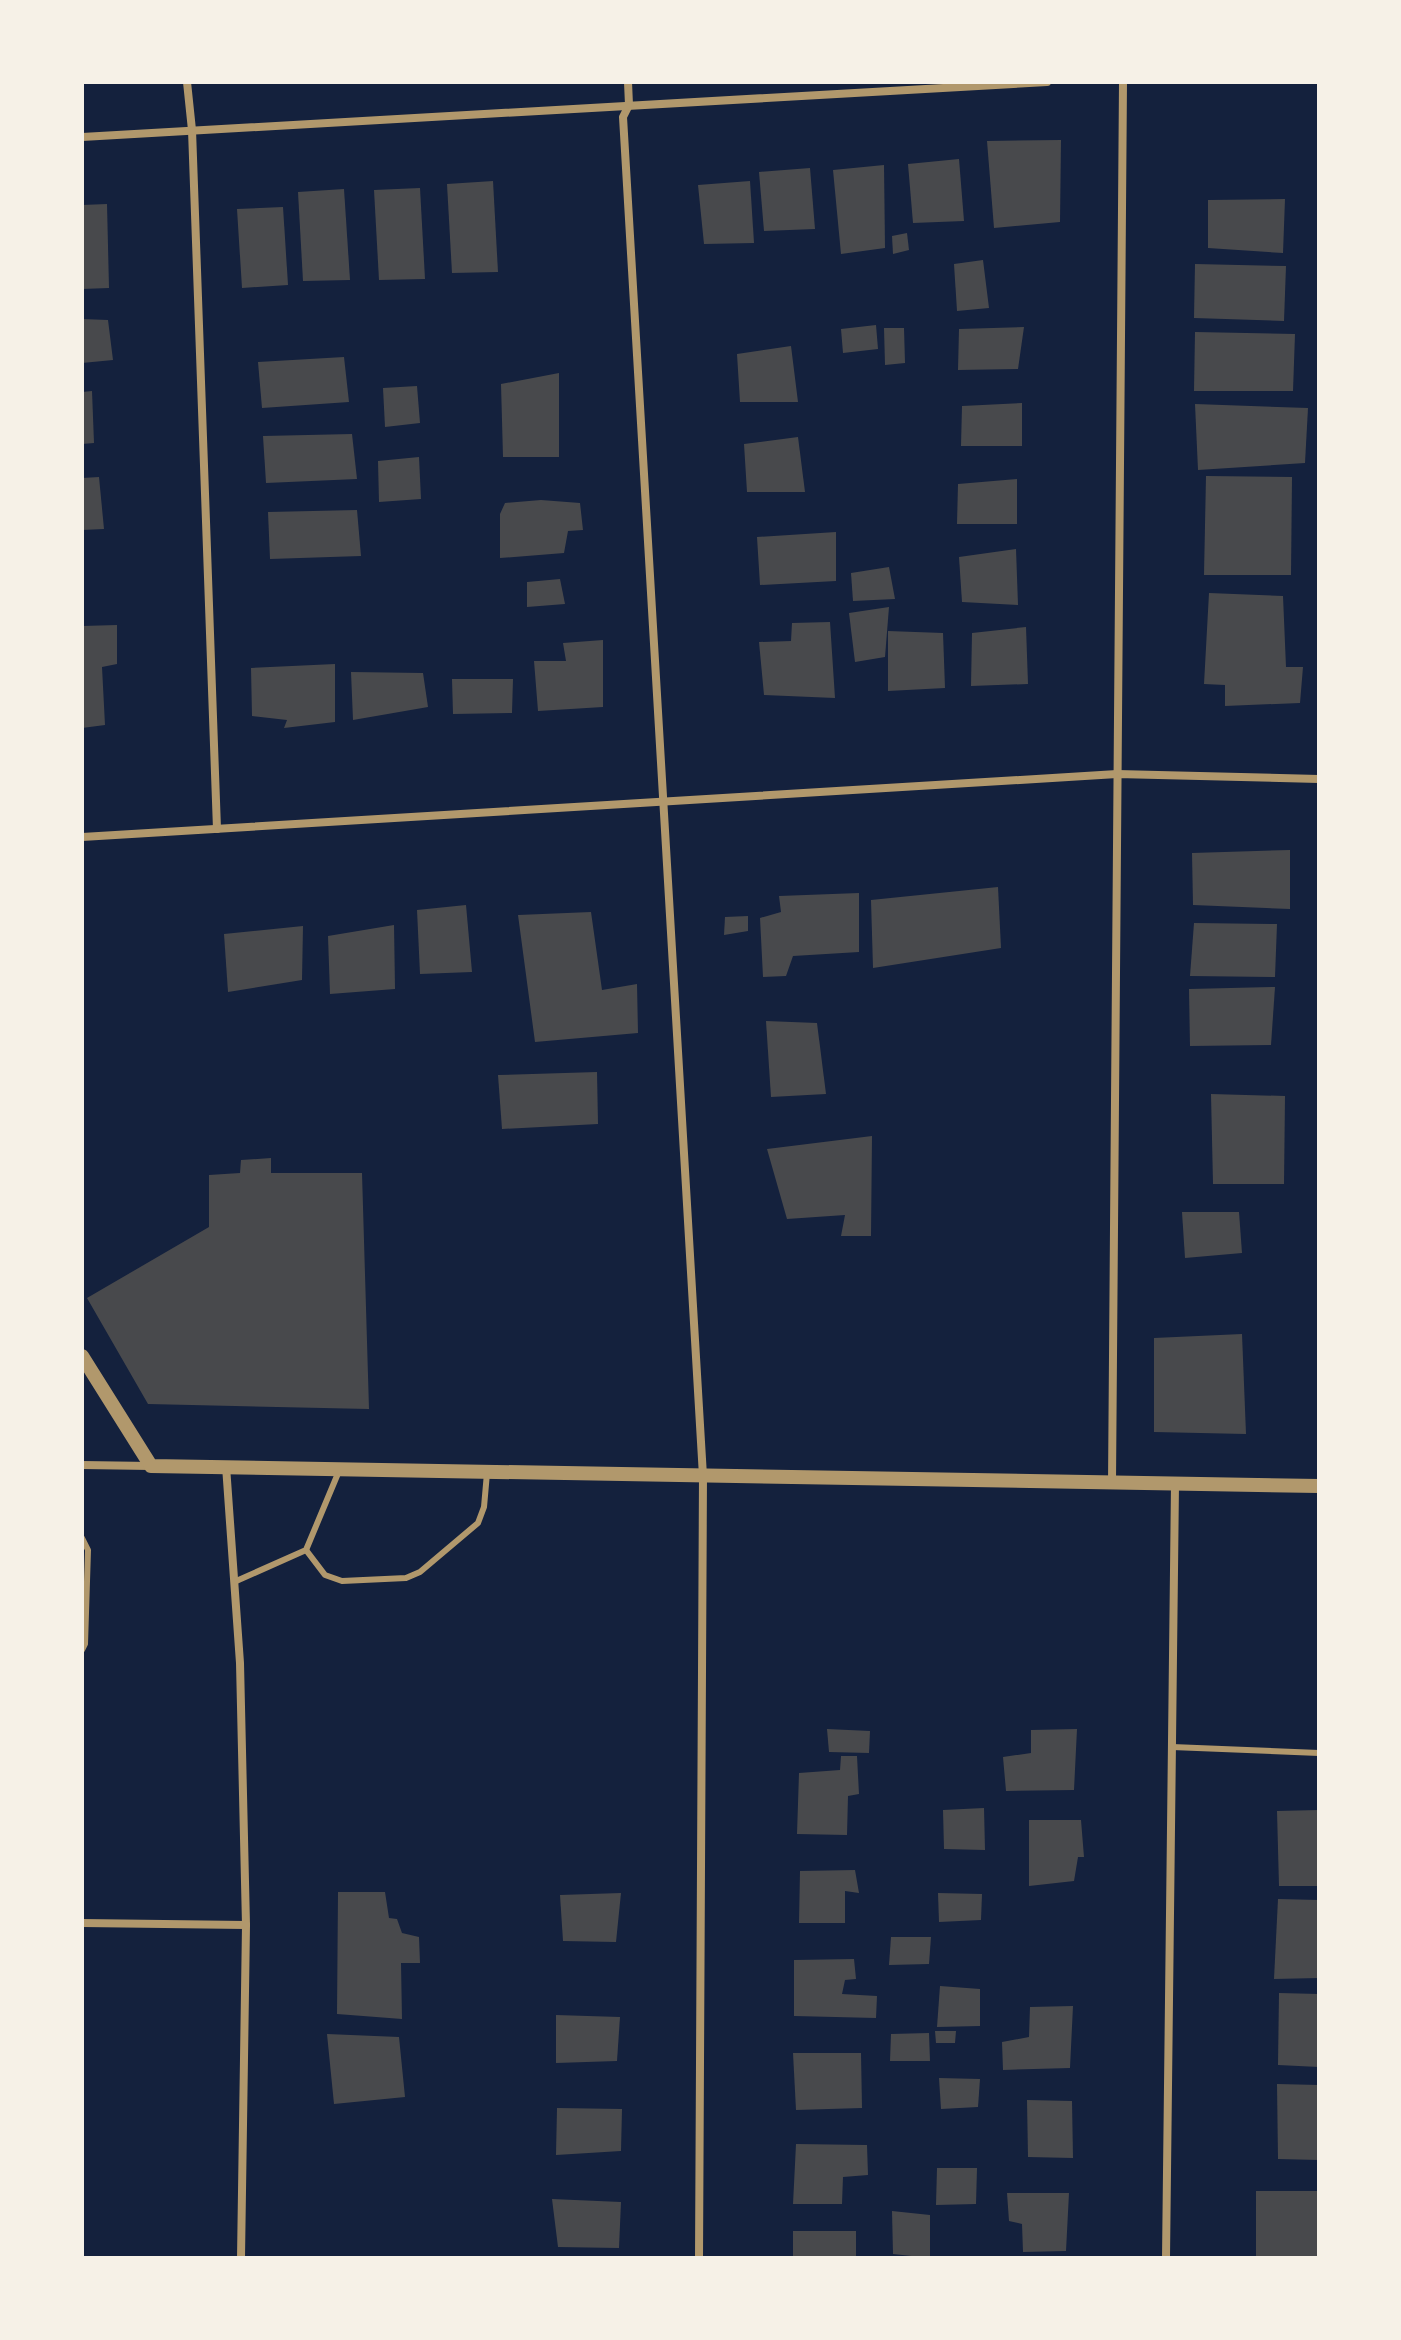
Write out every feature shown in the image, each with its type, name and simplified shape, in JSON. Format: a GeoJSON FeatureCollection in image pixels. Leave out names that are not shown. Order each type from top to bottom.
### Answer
{"type":"FeatureCollection","features":[{"type":"Feature","properties":{"kind":"street"},"geometry":{"type":"LineString","coordinates":[[187,82],[192,130],[217,829]]}},
{"type":"Feature","properties":{"kind":"street"},"geometry":{"type":"LineString","coordinates":[[628,82],[629,105],[623,117],[703,1476],[699,2258]]}},
{"type":"Feature","properties":{"kind":"street"},"geometry":{"type":"LineString","coordinates":[[82,137],[1047,82]]}},
{"type":"Feature","properties":{"kind":"street"},"geometry":{"type":"LineString","coordinates":[[1112,1483],[1123,82]]}},
{"type":"Feature","properties":{"kind":"street"},"geometry":{"type":"LineString","coordinates":[[82,837],[1117,774],[1319,779]]}},
{"type":"Feature","properties":{"kind":"street"},"geometry":{"type":"LineString","coordinates":[[82,1356],[151,1466]]}},
{"type":"Feature","properties":{"kind":"street"},"geometry":{"type":"LineString","coordinates":[[82,1465],[1319,1486]]}},
{"type":"Feature","properties":{"kind":"street"},"geometry":{"type":"LineString","coordinates":[[226,1466],[240,1663],[246,1925],[241,2258]]}},
{"type":"Feature","properties":{"kind":"street"},"geometry":{"type":"LineString","coordinates":[[1166,2258],[1175,1484]]}},
{"type":"Feature","properties":{"kind":"street"},"geometry":{"type":"LineString","coordinates":[[82,1923],[246,1925]]}},
{"type":"Feature","properties":{"kind":"lane"},"geometry":{"type":"LineString","coordinates":[[234,1582],[306,1550],[340,1469]]}},
{"type":"Feature","properties":{"kind":"lane"},"geometry":{"type":"LineString","coordinates":[[306,1550],[325,1575],[342,1581],[406,1578],[420,1572],[478,1523],[484,1507],[487,1472]]}},
{"type":"Feature","properties":{"kind":"lane"},"geometry":{"type":"LineString","coordinates":[[82,1538],[88,1550],[85,1644],[82,1650]]}},
{"type":"Feature","properties":{"kind":"lane"},"geometry":{"type":"LineString","coordinates":[[1172,1747],[1319,1753]]}},
{"type":"Feature","properties":{"kind":"building"},"geometry":{"type":"Polygon","coordinates":[[[1061,140],[1060,222],[994,228],[987,141],[1061,140]]]}},
{"type":"Feature","properties":{"kind":"building"},"geometry":{"type":"Polygon","coordinates":[[[959,159],[964,221],[913,223],[908,164],[959,159]]]}},
{"type":"Feature","properties":{"kind":"building"},"geometry":{"type":"Polygon","coordinates":[[[884,165],[885,248],[841,254],[833,170],[884,165]]]}},
{"type":"Feature","properties":{"kind":"building"},"geometry":{"type":"Polygon","coordinates":[[[810,168],[815,229],[764,231],[759,172],[810,168]]]}},
{"type":"Feature","properties":{"kind":"building"},"geometry":{"type":"Polygon","coordinates":[[[493,181],[498,272],[452,273],[447,184],[493,181]]]}},
{"type":"Feature","properties":{"kind":"building"},"geometry":{"type":"Polygon","coordinates":[[[750,181],[754,243],[704,244],[698,185],[750,181]]]}},
{"type":"Feature","properties":{"kind":"building"},"geometry":{"type":"Polygon","coordinates":[[[420,188],[425,279],[379,280],[374,190],[420,188]]]}},
{"type":"Feature","properties":{"kind":"building"},"geometry":{"type":"Polygon","coordinates":[[[344,189],[350,280],[303,281],[298,192],[344,189]]]}},
{"type":"Feature","properties":{"kind":"building"},"geometry":{"type":"Polygon","coordinates":[[[1285,199],[1283,253],[1208,248],[1208,200],[1285,199]]]}},
{"type":"Feature","properties":{"kind":"building"},"geometry":{"type":"Polygon","coordinates":[[[107,204],[109,288],[82,289],[82,205],[107,204]]]}},
{"type":"Feature","properties":{"kind":"building"},"geometry":{"type":"Polygon","coordinates":[[[283,207],[288,285],[242,288],[237,209],[283,207]]]}},
{"type":"Feature","properties":{"kind":"building"},"geometry":{"type":"Polygon","coordinates":[[[907,233],[909,250],[893,254],[892,236],[907,233]]]}},
{"type":"Feature","properties":{"kind":"building"},"geometry":{"type":"Polygon","coordinates":[[[983,260],[989,308],[957,311],[954,264],[983,260]]]}},
{"type":"Feature","properties":{"kind":"building"},"geometry":{"type":"Polygon","coordinates":[[[1195,264],[1286,266],[1284,321],[1194,318],[1195,264]]]}},
{"type":"Feature","properties":{"kind":"building"},"geometry":{"type":"Polygon","coordinates":[[[82,319],[108,320],[113,360],[82,363],[82,319]]]}},
{"type":"Feature","properties":{"kind":"building"},"geometry":{"type":"Polygon","coordinates":[[[876,325],[878,349],[843,353],[841,329],[876,325]]]}},
{"type":"Feature","properties":{"kind":"building"},"geometry":{"type":"Polygon","coordinates":[[[1024,327],[1018,369],[958,370],[959,329],[1024,327]]]}},
{"type":"Feature","properties":{"kind":"building"},"geometry":{"type":"Polygon","coordinates":[[[884,328],[904,328],[905,363],[885,365],[884,328]]]}},
{"type":"Feature","properties":{"kind":"building"},"geometry":{"type":"Polygon","coordinates":[[[1195,332],[1295,334],[1293,391],[1194,391],[1195,332]]]}},
{"type":"Feature","properties":{"kind":"building"},"geometry":{"type":"Polygon","coordinates":[[[791,346],[798,402],[740,402],[737,354],[791,346]]]}},
{"type":"Feature","properties":{"kind":"building"},"geometry":{"type":"Polygon","coordinates":[[[344,357],[349,402],[262,408],[258,362],[344,357]]]}},
{"type":"Feature","properties":{"kind":"building"},"geometry":{"type":"Polygon","coordinates":[[[559,373],[559,457],[503,457],[501,384],[559,373]]]}},
{"type":"Feature","properties":{"kind":"building"},"geometry":{"type":"Polygon","coordinates":[[[417,386],[420,423],[385,427],[383,388],[417,386]]]}},
{"type":"Feature","properties":{"kind":"building"},"geometry":{"type":"Polygon","coordinates":[[[92,391],[94,443],[82,444],[82,392],[92,391]]]}},
{"type":"Feature","properties":{"kind":"building"},"geometry":{"type":"Polygon","coordinates":[[[1022,403],[1022,446],[961,446],[962,406],[1022,403]]]}},
{"type":"Feature","properties":{"kind":"building"},"geometry":{"type":"Polygon","coordinates":[[[1195,404],[1308,408],[1305,463],[1198,470],[1195,404]]]}},
{"type":"Feature","properties":{"kind":"building"},"geometry":{"type":"Polygon","coordinates":[[[352,434],[357,479],[266,483],[263,436],[352,434]]]}},
{"type":"Feature","properties":{"kind":"building"},"geometry":{"type":"Polygon","coordinates":[[[798,437],[805,492],[747,492],[744,444],[798,437]]]}},
{"type":"Feature","properties":{"kind":"building"},"geometry":{"type":"Polygon","coordinates":[[[419,457],[421,499],[379,502],[378,461],[419,457]]]}},
{"type":"Feature","properties":{"kind":"building"},"geometry":{"type":"Polygon","coordinates":[[[1206,476],[1292,477],[1291,575],[1204,575],[1206,476]]]}},
{"type":"Feature","properties":{"kind":"building"},"geometry":{"type":"Polygon","coordinates":[[[99,477],[104,529],[82,530],[82,478],[99,477]]]}},
{"type":"Feature","properties":{"kind":"building"},"geometry":{"type":"Polygon","coordinates":[[[1017,479],[1017,524],[957,524],[958,484],[1017,479]]]}},
{"type":"Feature","properties":{"kind":"building"},"geometry":{"type":"Polygon","coordinates":[[[541,500],[580,503],[583,530],[568,531],[564,553],[500,558],[500,514],[505,503],[541,500]]]}},
{"type":"Feature","properties":{"kind":"building"},"geometry":{"type":"Polygon","coordinates":[[[357,510],[361,556],[270,559],[268,512],[357,510]]]}},
{"type":"Feature","properties":{"kind":"building"},"geometry":{"type":"Polygon","coordinates":[[[836,532],[836,581],[760,585],[757,537],[836,532]]]}},
{"type":"Feature","properties":{"kind":"building"},"geometry":{"type":"Polygon","coordinates":[[[1016,549],[1018,605],[962,602],[959,557],[1016,549]]]}},
{"type":"Feature","properties":{"kind":"building"},"geometry":{"type":"Polygon","coordinates":[[[889,567],[895,599],[853,601],[851,573],[889,567]]]}},
{"type":"Feature","properties":{"kind":"building"},"geometry":{"type":"Polygon","coordinates":[[[560,579],[565,604],[527,607],[527,582],[560,579]]]}},
{"type":"Feature","properties":{"kind":"building"},"geometry":{"type":"Polygon","coordinates":[[[1209,593],[1283,596],[1286,667],[1303,667],[1300,703],[1225,706],[1225,685],[1204,684],[1209,593]]]}},
{"type":"Feature","properties":{"kind":"building"},"geometry":{"type":"Polygon","coordinates":[[[889,607],[885,657],[855,662],[849,613],[889,607]]]}},
{"type":"Feature","properties":{"kind":"building"},"geometry":{"type":"Polygon","coordinates":[[[830,622],[835,698],[764,695],[759,642],[791,641],[792,623],[830,622]]]}},
{"type":"Feature","properties":{"kind":"building"},"geometry":{"type":"Polygon","coordinates":[[[117,625],[117,664],[102,667],[105,725],[82,728],[82,626],[117,625]]]}},
{"type":"Feature","properties":{"kind":"building"},"geometry":{"type":"Polygon","coordinates":[[[1026,627],[1028,684],[971,686],[972,633],[1026,627]]]}},
{"type":"Feature","properties":{"kind":"building"},"geometry":{"type":"Polygon","coordinates":[[[888,631],[943,633],[945,688],[888,691],[888,631]]]}},
{"type":"Feature","properties":{"kind":"building"},"geometry":{"type":"Polygon","coordinates":[[[603,640],[603,707],[538,711],[534,661],[566,661],[563,643],[603,640]]]}},
{"type":"Feature","properties":{"kind":"building"},"geometry":{"type":"Polygon","coordinates":[[[335,664],[335,722],[284,728],[287,720],[252,716],[251,668],[335,664]]]}},
{"type":"Feature","properties":{"kind":"building"},"geometry":{"type":"Polygon","coordinates":[[[351,672],[423,673],[428,707],[353,720],[351,672]]]}},
{"type":"Feature","properties":{"kind":"building"},"geometry":{"type":"Polygon","coordinates":[[[452,679],[513,679],[512,713],[453,714],[452,679]]]}},
{"type":"Feature","properties":{"kind":"building"},"geometry":{"type":"Polygon","coordinates":[[[1290,850],[1290,909],[1193,905],[1192,853],[1290,850]]]}},
{"type":"Feature","properties":{"kind":"building"},"geometry":{"type":"Polygon","coordinates":[[[998,887],[1001,948],[873,968],[871,900],[998,887]]]}},
{"type":"Feature","properties":{"kind":"building"},"geometry":{"type":"Polygon","coordinates":[[[859,893],[859,952],[793,956],[786,976],[763,977],[760,918],[781,912],[779,896],[859,893]]]}},
{"type":"Feature","properties":{"kind":"building"},"geometry":{"type":"Polygon","coordinates":[[[466,905],[472,972],[420,974],[417,910],[466,905]]]}},
{"type":"Feature","properties":{"kind":"building"},"geometry":{"type":"Polygon","coordinates":[[[591,912],[602,990],[637,984],[638,1033],[535,1042],[518,915],[591,912]]]}},
{"type":"Feature","properties":{"kind":"building"},"geometry":{"type":"Polygon","coordinates":[[[748,916],[748,931],[724,935],[725,917],[748,916]]]}},
{"type":"Feature","properties":{"kind":"building"},"geometry":{"type":"Polygon","coordinates":[[[1194,923],[1277,924],[1275,977],[1190,976],[1194,923]]]}},
{"type":"Feature","properties":{"kind":"building"},"geometry":{"type":"Polygon","coordinates":[[[394,925],[395,989],[330,994],[328,936],[394,925]]]}},
{"type":"Feature","properties":{"kind":"building"},"geometry":{"type":"Polygon","coordinates":[[[303,926],[302,980],[228,992],[224,934],[303,926]]]}},
{"type":"Feature","properties":{"kind":"building"},"geometry":{"type":"Polygon","coordinates":[[[1275,987],[1271,1045],[1190,1046],[1189,989],[1275,987]]]}},
{"type":"Feature","properties":{"kind":"building"},"geometry":{"type":"Polygon","coordinates":[[[766,1021],[817,1023],[826,1094],[771,1097],[766,1021]]]}},
{"type":"Feature","properties":{"kind":"building"},"geometry":{"type":"Polygon","coordinates":[[[597,1072],[598,1124],[502,1129],[498,1075],[597,1072]]]}},
{"type":"Feature","properties":{"kind":"building"},"geometry":{"type":"Polygon","coordinates":[[[1211,1094],[1285,1096],[1284,1184],[1213,1184],[1211,1094]]]}},
{"type":"Feature","properties":{"kind":"building"},"geometry":{"type":"Polygon","coordinates":[[[872,1136],[871,1236],[841,1236],[845,1215],[787,1219],[767,1149],[872,1136]]]}},
{"type":"Feature","properties":{"kind":"building"},"geometry":{"type":"Polygon","coordinates":[[[271,1158],[271,1173],[362,1173],[369,1409],[148,1404],[87,1298],[209,1227],[209,1175],[240,1173],[241,1160],[271,1158]]]}},
{"type":"Feature","properties":{"kind":"building"},"geometry":{"type":"Polygon","coordinates":[[[1182,1212],[1239,1212],[1242,1253],[1185,1258],[1182,1212]]]}},
{"type":"Feature","properties":{"kind":"building"},"geometry":{"type":"Polygon","coordinates":[[[1242,1334],[1246,1434],[1154,1432],[1154,1338],[1242,1334]]]}},
{"type":"Feature","properties":{"kind":"building"},"geometry":{"type":"Polygon","coordinates":[[[827,1729],[870,1731],[869,1753],[829,1752],[827,1729]]]}},
{"type":"Feature","properties":{"kind":"building"},"geometry":{"type":"Polygon","coordinates":[[[1077,1729],[1074,1790],[1006,1791],[1003,1757],[1031,1753],[1031,1730],[1077,1729]]]}},
{"type":"Feature","properties":{"kind":"building"},"geometry":{"type":"Polygon","coordinates":[[[841,1756],[857,1756],[859,1794],[848,1796],[847,1835],[797,1834],[799,1773],[840,1770],[841,1756]]]}},
{"type":"Feature","properties":{"kind":"building"},"geometry":{"type":"Polygon","coordinates":[[[984,1808],[985,1850],[944,1849],[943,1810],[984,1808]]]}},
{"type":"Feature","properties":{"kind":"building"},"geometry":{"type":"Polygon","coordinates":[[[1319,1810],[1319,1886],[1279,1886],[1277,1811],[1319,1810]]]}},
{"type":"Feature","properties":{"kind":"building"},"geometry":{"type":"Polygon","coordinates":[[[1029,1820],[1081,1820],[1084,1857],[1078,1857],[1074,1881],[1029,1886],[1029,1820]]]}},
{"type":"Feature","properties":{"kind":"building"},"geometry":{"type":"Polygon","coordinates":[[[855,1870],[859,1893],[845,1891],[845,1923],[799,1923],[800,1871],[855,1870]]]}},
{"type":"Feature","properties":{"kind":"building"},"geometry":{"type":"Polygon","coordinates":[[[338,1892],[385,1892],[389,1918],[397,1919],[402,1933],[419,1937],[420,1963],[401,1963],[402,2019],[337,2014],[338,1892]]]}},
{"type":"Feature","properties":{"kind":"building"},"geometry":{"type":"Polygon","coordinates":[[[621,1893],[616,1942],[563,1941],[560,1895],[621,1893]]]}},
{"type":"Feature","properties":{"kind":"building"},"geometry":{"type":"Polygon","coordinates":[[[938,1893],[982,1894],[981,1920],[939,1922],[938,1893]]]}},
{"type":"Feature","properties":{"kind":"building"},"geometry":{"type":"Polygon","coordinates":[[[1278,1899],[1319,1900],[1319,1978],[1274,1979],[1278,1899]]]}},
{"type":"Feature","properties":{"kind":"building"},"geometry":{"type":"Polygon","coordinates":[[[891,1937],[931,1937],[929,1964],[889,1965],[891,1937]]]}},
{"type":"Feature","properties":{"kind":"building"},"geometry":{"type":"Polygon","coordinates":[[[854,1959],[856,1979],[845,1980],[842,1994],[877,1996],[876,2018],[794,2016],[794,1960],[854,1959]]]}},
{"type":"Feature","properties":{"kind":"building"},"geometry":{"type":"Polygon","coordinates":[[[940,1986],[980,1989],[980,2026],[937,2027],[940,1986]]]}},
{"type":"Feature","properties":{"kind":"building"},"geometry":{"type":"Polygon","coordinates":[[[1279,1993],[1319,1994],[1319,2067],[1278,2065],[1279,1993]]]}},
{"type":"Feature","properties":{"kind":"building"},"geometry":{"type":"Polygon","coordinates":[[[1073,2006],[1070,2068],[1003,2070],[1002,2042],[1029,2037],[1030,2007],[1073,2006]]]}},
{"type":"Feature","properties":{"kind":"building"},"geometry":{"type":"Polygon","coordinates":[[[556,2015],[620,2017],[617,2061],[556,2063],[556,2015]]]}},
{"type":"Feature","properties":{"kind":"building"},"geometry":{"type":"Polygon","coordinates":[[[935,2031],[956,2031],[955,2043],[936,2043],[935,2031]]]}},
{"type":"Feature","properties":{"kind":"building"},"geometry":{"type":"Polygon","coordinates":[[[929,2033],[930,2061],[890,2061],[891,2034],[929,2033]]]}},
{"type":"Feature","properties":{"kind":"building"},"geometry":{"type":"Polygon","coordinates":[[[327,2034],[399,2037],[405,2097],[334,2104],[327,2034]]]}},
{"type":"Feature","properties":{"kind":"building"},"geometry":{"type":"Polygon","coordinates":[[[793,2053],[861,2053],[862,2108],[796,2110],[793,2053]]]}},
{"type":"Feature","properties":{"kind":"building"},"geometry":{"type":"Polygon","coordinates":[[[939,2078],[980,2079],[978,2107],[941,2109],[939,2078]]]}},
{"type":"Feature","properties":{"kind":"building"},"geometry":{"type":"Polygon","coordinates":[[[1277,2084],[1319,2085],[1319,2160],[1278,2159],[1277,2084]]]}},
{"type":"Feature","properties":{"kind":"building"},"geometry":{"type":"Polygon","coordinates":[[[1027,2100],[1072,2101],[1073,2158],[1028,2157],[1027,2100]]]}},
{"type":"Feature","properties":{"kind":"building"},"geometry":{"type":"Polygon","coordinates":[[[557,2108],[622,2109],[621,2151],[556,2155],[557,2108]]]}},
{"type":"Feature","properties":{"kind":"building"},"geometry":{"type":"Polygon","coordinates":[[[796,2144],[867,2145],[868,2175],[843,2177],[842,2204],[793,2204],[796,2144]]]}},
{"type":"Feature","properties":{"kind":"building"},"geometry":{"type":"Polygon","coordinates":[[[937,2168],[977,2168],[976,2204],[936,2205],[937,2168]]]}},
{"type":"Feature","properties":{"kind":"building"},"geometry":{"type":"Polygon","coordinates":[[[1256,2191],[1319,2191],[1317,2258],[1256,2258],[1256,2191]]]}},
{"type":"Feature","properties":{"kind":"building"},"geometry":{"type":"Polygon","coordinates":[[[1007,2193],[1069,2193],[1066,2251],[1023,2252],[1022,2224],[1009,2221],[1007,2193]]]}},
{"type":"Feature","properties":{"kind":"building"},"geometry":{"type":"Polygon","coordinates":[[[552,2199],[621,2202],[619,2248],[558,2247],[552,2199]]]}},
{"type":"Feature","properties":{"kind":"building"},"geometry":{"type":"Polygon","coordinates":[[[892,2211],[930,2215],[930,2258],[893,2254],[892,2211]]]}},
{"type":"Feature","properties":{"kind":"building"},"geometry":{"type":"Polygon","coordinates":[[[793,2231],[856,2231],[856,2258],[793,2258],[793,2231]]]}}]}
